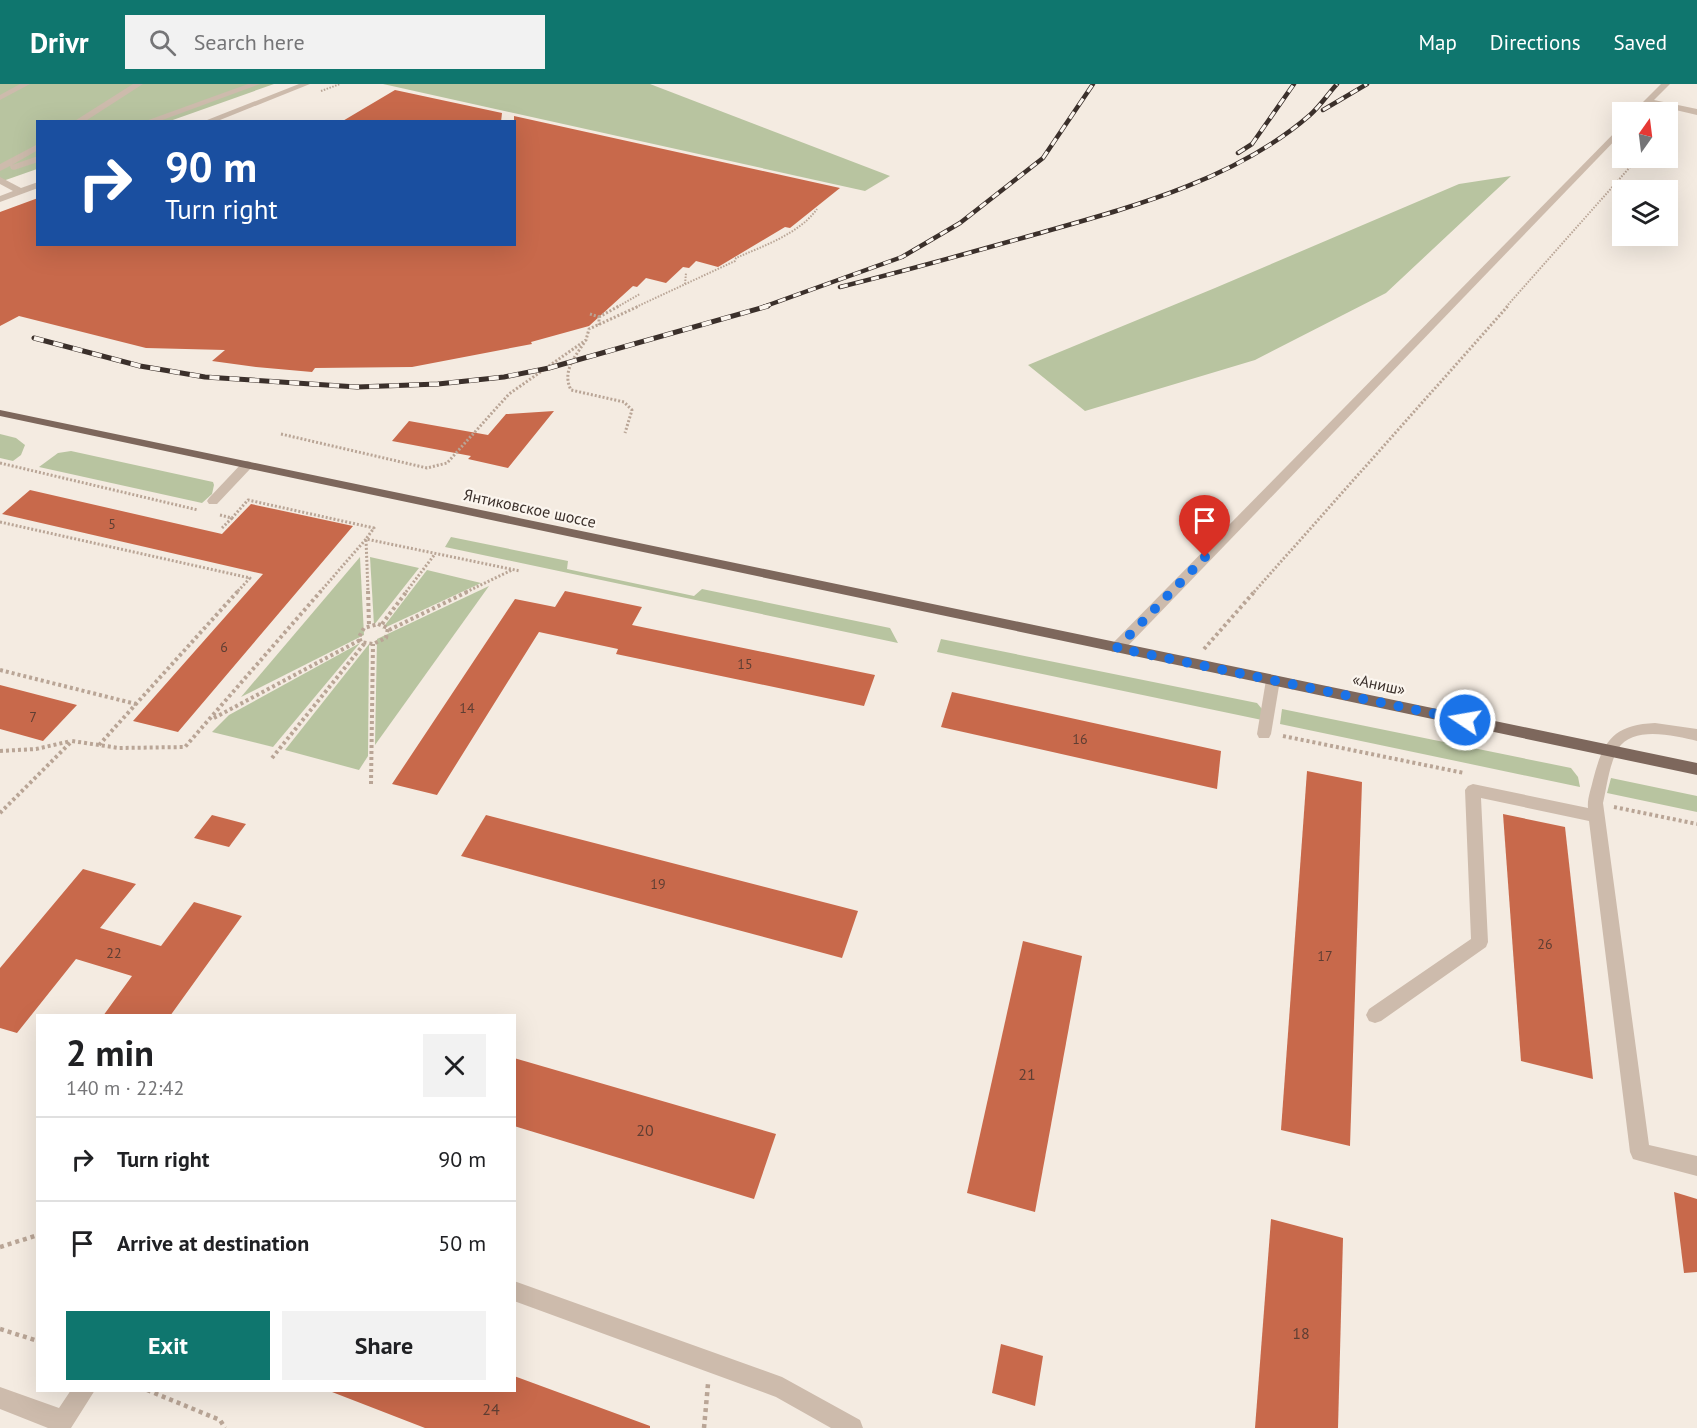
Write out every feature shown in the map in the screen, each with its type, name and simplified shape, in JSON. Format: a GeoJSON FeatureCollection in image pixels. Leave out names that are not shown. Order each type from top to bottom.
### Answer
{"type":"FeatureCollection","features":[{"type":"Feature","properties":{"kind":"main road","name":"Янтиковское шоссе"},"geometry":{"type":"LineString","coordinates":[[0,413],[1053,634]]}},
{"type":"Feature","properties":{"kind":"main road","name":"«Аниш»"},"geometry":{"type":"LineString","coordinates":[[1053,634],[1697,769]]}},
{"type":"Feature","properties":{"kind":"street"},"geometry":{"type":"LineString","coordinates":[[0,98],[26,84]]}},
{"type":"Feature","properties":{"kind":"street"},"geometry":{"type":"LineString","coordinates":[[80,120],[139,84]]}},
{"type":"Feature","properties":{"kind":"street"},"geometry":{"type":"LineString","coordinates":[[153,120],[256,84]]}},
{"type":"Feature","properties":{"kind":"street"},"geometry":{"type":"LineString","coordinates":[[211,120],[306,84]]}},
{"type":"Feature","properties":{"kind":"street"},"geometry":{"type":"LineString","coordinates":[[1648,101],[1666,84]]}},
{"type":"Feature","properties":{"kind":"street"},"geometry":{"type":"LineString","coordinates":[[271,85],[287,91]]}},
{"type":"Feature","properties":{"kind":"street"},"geometry":{"type":"LineString","coordinates":[[1648,101],[1697,112]]}},
{"type":"Feature","properties":{"kind":"street"},"geometry":{"type":"LineString","coordinates":[[1117,648],[1612,138]]}},
{"type":"Feature","properties":{"kind":"street"},"geometry":{"type":"LineString","coordinates":[[1,175],[36,148]]}},
{"type":"Feature","properties":{"kind":"street"},"geometry":{"type":"LineString","coordinates":[[1,175],[36,160]]}},
{"type":"Feature","properties":{"kind":"street"},"geometry":{"type":"LineString","coordinates":[[1,175],[20,192]]}},
{"type":"Feature","properties":{"kind":"street"},"geometry":{"type":"LineString","coordinates":[[0,199],[36,186]]}},
{"type":"Feature","properties":{"kind":"street"},"geometry":{"type":"LineString","coordinates":[[213,501],[247,465]]}},
{"type":"Feature","properties":{"kind":"street"},"geometry":{"type":"LineString","coordinates":[[1264,734],[1273,680]]}},
{"type":"Feature","properties":{"kind":"street"},"geometry":{"type":"LineString","coordinates":[[1697,735],[1651,729],[1630,732],[1616,740],[1610,751],[1596,809],[1640,1152],[1697,1166]]}},
{"type":"Feature","properties":{"kind":"street"},"geometry":{"type":"LineString","coordinates":[[1375,1015],[1480,942],[1473,790],[1596,809]]}},
{"type":"Feature","properties":{"kind":"street"},"geometry":{"type":"LineString","coordinates":[[516,1292],[782,1388],[852,1428]]}},
{"type":"Feature","properties":{"kind":"street"},"geometry":{"type":"LineString","coordinates":[[0,1398],[61,1424],[83,1392]]}},
{"type":"Feature","properties":{"kind":"path"},"geometry":{"type":"LineString","coordinates":[[1192,663],[1629,168]]}},
{"type":"Feature","properties":{"kind":"path"},"geometry":{"type":"LineString","coordinates":[[625,433],[632,410],[624,402],[571,390],[566,382],[567,370],[586,340],[589,329],[735,261],[736,258],[802,224],[815,214],[816,209]]}},
{"type":"Feature","properties":{"kind":"path"},"geometry":{"type":"LineString","coordinates":[[685,284],[686,273]]}},
{"type":"Feature","properties":{"kind":"path"},"geometry":{"type":"LineString","coordinates":[[591,314],[599,317],[640,294]]}},
{"type":"Feature","properties":{"kind":"path"},"geometry":{"type":"LineString","coordinates":[[599,317],[599,325]]}},
{"type":"Feature","properties":{"kind":"path"},"geometry":{"type":"LineString","coordinates":[[281,435],[427,468],[447,463],[509,394],[586,340]]}},
{"type":"Feature","properties":{"kind":"path"},"geometry":{"type":"LineString","coordinates":[[222,528],[232,518]]}},
{"type":"Feature","properties":{"kind":"path"},"geometry":{"type":"LineString","coordinates":[[0,522],[250,578],[99,745]]}},
{"type":"Feature","properties":{"kind":"path"},"geometry":{"type":"LineString","coordinates":[[366,539],[519,571]]}},
{"type":"Feature","properties":{"kind":"path"},"geometry":{"type":"LineString","coordinates":[[366,539],[369,625]]}},
{"type":"Feature","properties":{"kind":"path"},"geometry":{"type":"LineString","coordinates":[[0,752],[36,749],[72,741],[119,748],[185,747],[211,720],[366,539]]}},
{"type":"Feature","properties":{"kind":"path"},"geometry":{"type":"LineString","coordinates":[[388,630],[386,638],[372,644],[364,644],[360,640],[359,633],[369,625],[382,624],[435,554]]}},
{"type":"Feature","properties":{"kind":"path"},"geometry":{"type":"LineString","coordinates":[[388,630],[512,570]]}},
{"type":"Feature","properties":{"kind":"path"},"geometry":{"type":"LineString","coordinates":[[382,624],[388,630]]}},
{"type":"Feature","properties":{"kind":"path"},"geometry":{"type":"LineString","coordinates":[[211,720],[360,640]]}},
{"type":"Feature","properties":{"kind":"path"},"geometry":{"type":"LineString","coordinates":[[272,758],[364,644]]}},
{"type":"Feature","properties":{"kind":"path"},"geometry":{"type":"LineString","coordinates":[[371,784],[372,644]]}},
{"type":"Feature","properties":{"kind":"path"},"geometry":{"type":"LineString","coordinates":[[0,670],[136,704]]}},
{"type":"Feature","properties":{"kind":"path"},"geometry":{"type":"LineString","coordinates":[[1264,734],[1294,737],[1474,776]]}},
{"type":"Feature","properties":{"kind":"path"},"geometry":{"type":"LineString","coordinates":[[0,813],[72,741]]}},
{"type":"Feature","properties":{"kind":"path"},"geometry":{"type":"LineString","coordinates":[[1596,809],[1697,824]]}},
{"type":"Feature","properties":{"kind":"path"},"geometry":{"type":"LineString","coordinates":[[0,1247],[36,1236]]}},
{"type":"Feature","properties":{"kind":"path"},"geometry":{"type":"LineString","coordinates":[[0,1329],[36,1340]]}},
{"type":"Feature","properties":{"kind":"path"},"geometry":{"type":"LineString","coordinates":[[704,1359],[709,1377],[704,1428]]}},
{"type":"Feature","properties":{"kind":"path"},"geometry":{"type":"LineString","coordinates":[[152,1392],[220,1420],[225,1428]]}},
{"type":"Feature","properties":{"kind":"green space"},"geometry":{"type":"Polygon","coordinates":[[[0,84],[274,84],[173,120],[36,120],[36,169],[0,182],[0,84]]]}},
{"type":"Feature","properties":{"kind":"green space"},"geometry":{"type":"Polygon","coordinates":[[[383,84],[650,84],[890,176],[865,191],[383,84]]]}},
{"type":"Feature","properties":{"kind":"green space"},"geometry":{"type":"Polygon","coordinates":[[[1511,176],[1386,293],[1255,360],[1085,411],[1028,365],[1459,184],[1511,176]]]}},
{"type":"Feature","properties":{"kind":"green space"},"geometry":{"type":"Polygon","coordinates":[[[0,434],[16,438],[25,445],[21,455],[13,461],[0,458],[0,434]]]}},
{"type":"Feature","properties":{"kind":"green space"},"geometry":{"type":"Polygon","coordinates":[[[71,451],[213,482],[212,494],[202,503],[39,467],[58,453],[71,451]]]}},
{"type":"Feature","properties":{"kind":"green space"},"geometry":{"type":"Polygon","coordinates":[[[451,537],[568,561],[567,569],[694,596],[702,589],[890,628],[898,643],[445,547],[451,537]]]}},
{"type":"Feature","properties":{"kind":"green space"},"geometry":{"type":"Polygon","coordinates":[[[360,557],[364,635],[241,697],[360,557]]]}},
{"type":"Feature","properties":{"kind":"green space"},"geometry":{"type":"Polygon","coordinates":[[[370,557],[419,568],[374,625],[370,557]]]}},
{"type":"Feature","properties":{"kind":"green space"},"geometry":{"type":"Polygon","coordinates":[[[427,570],[481,583],[382,629],[427,570]]]}},
{"type":"Feature","properties":{"kind":"green space"},"geometry":{"type":"Polygon","coordinates":[[[489,586],[375,745],[377,639],[489,586]]]}},
{"type":"Feature","properties":{"kind":"green space"},"geometry":{"type":"Polygon","coordinates":[[[941,639],[1257,703],[1262,709],[1262,720],[937,652],[941,639]]]}},
{"type":"Feature","properties":{"kind":"green space"},"geometry":{"type":"Polygon","coordinates":[[[360,643],[273,747],[212,732],[229,715],[360,643]]]}},
{"type":"Feature","properties":{"kind":"green space"},"geometry":{"type":"Polygon","coordinates":[[[369,644],[368,756],[359,770],[285,750],[369,644]]]}},
{"type":"Feature","properties":{"kind":"green space"},"geometry":{"type":"Polygon","coordinates":[[[1282,709],[1571,768],[1578,777],[1580,787],[1280,724],[1282,709]]]}},
{"type":"Feature","properties":{"kind":"green space"},"geometry":{"type":"Polygon","coordinates":[[[1611,778],[1697,796],[1697,812],[1607,793],[1611,778]]]}},
{"type":"Feature","properties":{"kind":"building"},"geometry":{"type":"Polygon","coordinates":[[[395,90],[502,113],[501,120],[344,120],[395,90]]]}},
{"type":"Feature","properties":{"kind":"building"},"geometry":{"type":"Polygon","coordinates":[[[514,116],[840,188],[790,228],[785,227],[718,267],[696,261],[689,268],[683,267],[666,283],[646,278],[637,287],[633,286],[589,326],[531,342],[532,344],[412,367],[315,368],[312,372],[256,367],[212,361],[225,350],[146,348],[19,316],[0,326],[0,212],[36,199],[36,246],[516,246],[516,120],[514,116]]]}},
{"type":"Feature","properties":{"kind":"building"},"geometry":{"type":"Polygon","coordinates":[[[554,411],[508,468],[468,459],[471,456],[392,441],[409,421],[488,435],[506,414],[554,411]]]}},
{"type":"Feature","properties":{"kind":"building"},"geometry":{"type":"Polygon","coordinates":[[[30,490],[222,534],[251,504],[353,526],[178,732],[133,721],[263,574],[2,514],[30,490]]]}},
{"type":"Feature","properties":{"kind":"building"},"geometry":{"type":"Polygon","coordinates":[[[565,591],[642,607],[632,625],[875,675],[864,706],[616,654],[618,649],[539,632],[437,795],[392,784],[515,599],[555,607],[565,591]]]}},
{"type":"Feature","properties":{"kind":"building"},"geometry":{"type":"Polygon","coordinates":[[[0,685],[77,705],[43,741],[0,729],[0,685]]]}},
{"type":"Feature","properties":{"kind":"building"},"geometry":{"type":"Polygon","coordinates":[[[952,692],[1221,751],[1217,789],[941,727],[952,692]]]}},
{"type":"Feature","properties":{"kind":"building"},"geometry":{"type":"Polygon","coordinates":[[[1307,771],[1362,782],[1350,1146],[1281,1130],[1307,771]]]}},
{"type":"Feature","properties":{"kind":"building"},"geometry":{"type":"Polygon","coordinates":[[[1503,814],[1565,827],[1593,1079],[1521,1061],[1503,814]]]}},
{"type":"Feature","properties":{"kind":"building"},"geometry":{"type":"Polygon","coordinates":[[[212,815],[246,824],[229,847],[194,838],[212,815]]]}},
{"type":"Feature","properties":{"kind":"building"},"geometry":{"type":"Polygon","coordinates":[[[486,815],[858,911],[842,958],[461,856],[486,815]]]}},
{"type":"Feature","properties":{"kind":"building"},"geometry":{"type":"Polygon","coordinates":[[[83,869],[136,884],[100,928],[161,946],[194,902],[242,916],[171,1014],[104,1014],[132,976],[76,959],[17,1033],[0,1028],[0,968],[83,869]]]}},
{"type":"Feature","properties":{"kind":"building"},"geometry":{"type":"Polygon","coordinates":[[[1023,941],[1082,956],[1035,1212],[967,1193],[1023,941]]]}},
{"type":"Feature","properties":{"kind":"building"},"geometry":{"type":"Polygon","coordinates":[[[516,1059],[776,1134],[754,1199],[516,1127],[516,1059]]]}},
{"type":"Feature","properties":{"kind":"building"},"geometry":{"type":"Polygon","coordinates":[[[1674,1192],[1697,1199],[1697,1272],[1684,1273],[1674,1192]]]}},
{"type":"Feature","properties":{"kind":"building"},"geometry":{"type":"Polygon","coordinates":[[[1271,1219],[1343,1238],[1338,1428],[1255,1428],[1271,1219]]]}},
{"type":"Feature","properties":{"kind":"building"},"geometry":{"type":"Polygon","coordinates":[[[1001,1344],[1043,1356],[1035,1406],[992,1393],[1001,1344]]]}},
{"type":"Feature","properties":{"kind":"building"},"geometry":{"type":"Polygon","coordinates":[[[516,1377],[650,1426],[650,1428],[425,1428],[332,1392],[516,1392],[516,1377]]]}},
{"type":"Feature","properties":{"kind":"railway"},"geometry":{"type":"LineString","coordinates":[[763,307],[902,257],[960,223],[1043,158],[1093,84]]}},
{"type":"Feature","properties":{"kind":"railway"},"geometry":{"type":"LineString","coordinates":[[1238,153],[1252,144],[1294,84]]}},
{"type":"Feature","properties":{"kind":"railway"},"geometry":{"type":"LineString","coordinates":[[840,287],[1069,225],[1179,190],[1248,158],[1280,138],[1310,115],[1337,84]]}},
{"type":"Feature","properties":{"kind":"railway"},"geometry":{"type":"LineString","coordinates":[[1323,110],[1367,84]]}},
{"type":"Feature","properties":{"kind":"railway"},"geometry":{"type":"LineString","coordinates":[[34,338],[140,366],[205,377],[357,387],[438,384],[504,377],[549,368],[768,306]]}},
{"type":"Feature","properties":{"kind":"route"},"geometry":{"type":"LineString","coordinates":[[1205,557],[1117,648],[1465,720]]}}]}
